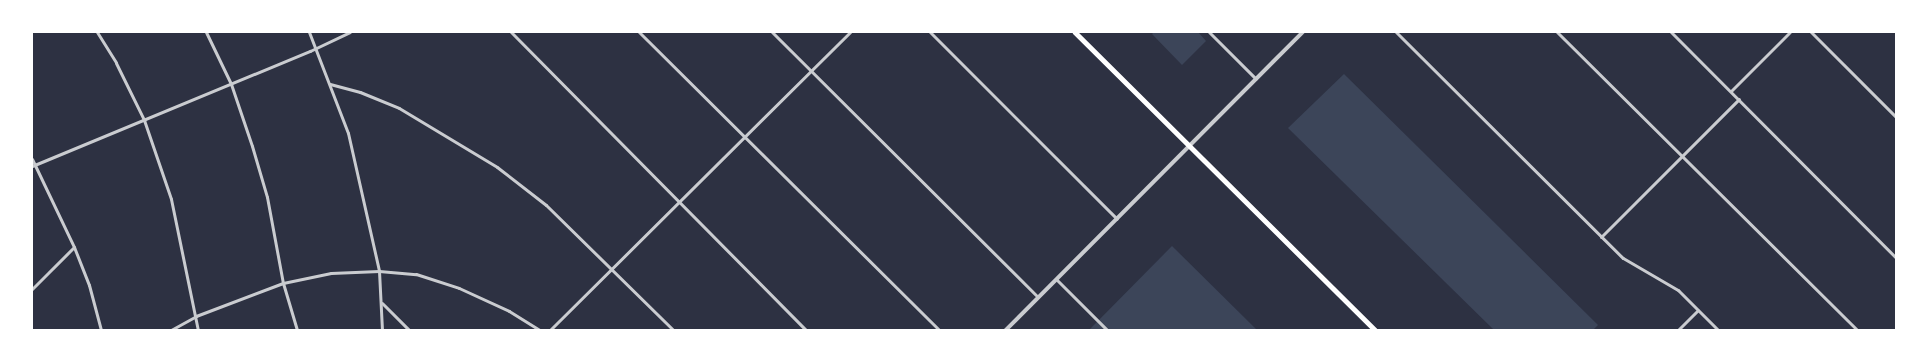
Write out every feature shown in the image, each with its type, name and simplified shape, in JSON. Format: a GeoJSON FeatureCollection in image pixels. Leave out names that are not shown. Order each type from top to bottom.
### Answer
{"type":"FeatureCollection","features":[{"type":"Feature","properties":{"kind":"main road"},"geometry":{"type":"LineString","coordinates":[[1075,32],[1375,330]]}},
{"type":"Feature","properties":{"kind":"street"},"geometry":{"type":"LineString","coordinates":[[97,32],[116,63],[144,120],[171,199],[198,330]]}},
{"type":"Feature","properties":{"kind":"street"},"geometry":{"type":"LineString","coordinates":[[206,32],[231,84],[267,197],[283,283],[297,330]]}},
{"type":"Feature","properties":{"kind":"street"},"geometry":{"type":"LineString","coordinates":[[309,32],[348,133],[379,270],[382,330]]}},
{"type":"Feature","properties":{"kind":"street"},"geometry":{"type":"LineString","coordinates":[[34,166],[316,48],[350,32]]}},
{"type":"Feature","properties":{"kind":"street"},"geometry":{"type":"LineString","coordinates":[[511,32],[806,330]]}},
{"type":"Feature","properties":{"kind":"street"},"geometry":{"type":"LineString","coordinates":[[639,32],[938,330]]}},
{"type":"Feature","properties":{"kind":"street"},"geometry":{"type":"LineString","coordinates":[[772,32],[1038,297]]}},
{"type":"Feature","properties":{"kind":"street"},"geometry":{"type":"LineString","coordinates":[[550,330],[850,32]]}},
{"type":"Feature","properties":{"kind":"street"},"geometry":{"type":"LineString","coordinates":[[930,32],[1117,219]]}},
{"type":"Feature","properties":{"kind":"street"},"geometry":{"type":"LineString","coordinates":[[1209,32],[1256,79]]}},
{"type":"Feature","properties":{"kind":"street"},"geometry":{"type":"LineString","coordinates":[[1006,330],[1303,32]]}},
{"type":"Feature","properties":{"kind":"street"},"geometry":{"type":"LineString","coordinates":[[1396,32],[1623,258],[1678,290],[1718,330]]}},
{"type":"Feature","properties":{"kind":"street"},"geometry":{"type":"LineString","coordinates":[[1556,32],[1684,157],[1857,330]]}},
{"type":"Feature","properties":{"kind":"street"},"geometry":{"type":"LineString","coordinates":[[1671,32],[1896,258]]}},
{"type":"Feature","properties":{"kind":"street"},"geometry":{"type":"LineString","coordinates":[[1730,91],[1790,32]]}},
{"type":"Feature","properties":{"kind":"street"},"geometry":{"type":"LineString","coordinates":[[1811,32],[1896,117]]}},
{"type":"Feature","properties":{"kind":"street"},"geometry":{"type":"LineString","coordinates":[[330,84],[360,92],[399,108],[498,167],[546,205],[612,268],[673,330]]}},
{"type":"Feature","properties":{"kind":"street"},"geometry":{"type":"LineString","coordinates":[[1601,237],[1684,157],[1739,99]]}},
{"type":"Feature","properties":{"kind":"street"},"geometry":{"type":"LineString","coordinates":[[32,159],[34,166],[74,247],[89,286],[101,330]]}},
{"type":"Feature","properties":{"kind":"street"},"geometry":{"type":"LineString","coordinates":[[32,289],[74,247]]}},
{"type":"Feature","properties":{"kind":"street"},"geometry":{"type":"LineString","coordinates":[[171,330],[196,316],[283,283],[331,273],[379,270],[416,274],[460,288],[509,311],[539,330]]}},
{"type":"Feature","properties":{"kind":"street"},"geometry":{"type":"LineString","coordinates":[[1056,279],[1107,330]]}},
{"type":"Feature","properties":{"kind":"street"},"geometry":{"type":"LineString","coordinates":[[381,302],[409,330]]}},
{"type":"Feature","properties":{"kind":"street"},"geometry":{"type":"LineString","coordinates":[[1678,330],[1698,310]]}},
{"type":"Feature","properties":{"kind":"shaded area"},"geometry":{"type":"Polygon","coordinates":[[[1154,32],[1198,32],[1206,41],[1182,65],[1152,34],[1154,32]]]}},
{"type":"Feature","properties":{"kind":"shaded area"},"geometry":{"type":"Polygon","coordinates":[[[1344,74],[1598,325],[1593,330],[1494,330],[1288,128],[1344,74]]]}},
{"type":"Feature","properties":{"kind":"shaded area"},"geometry":{"type":"Polygon","coordinates":[[[1172,246],[1257,330],[1089,330],[1172,246]]]}}]}
